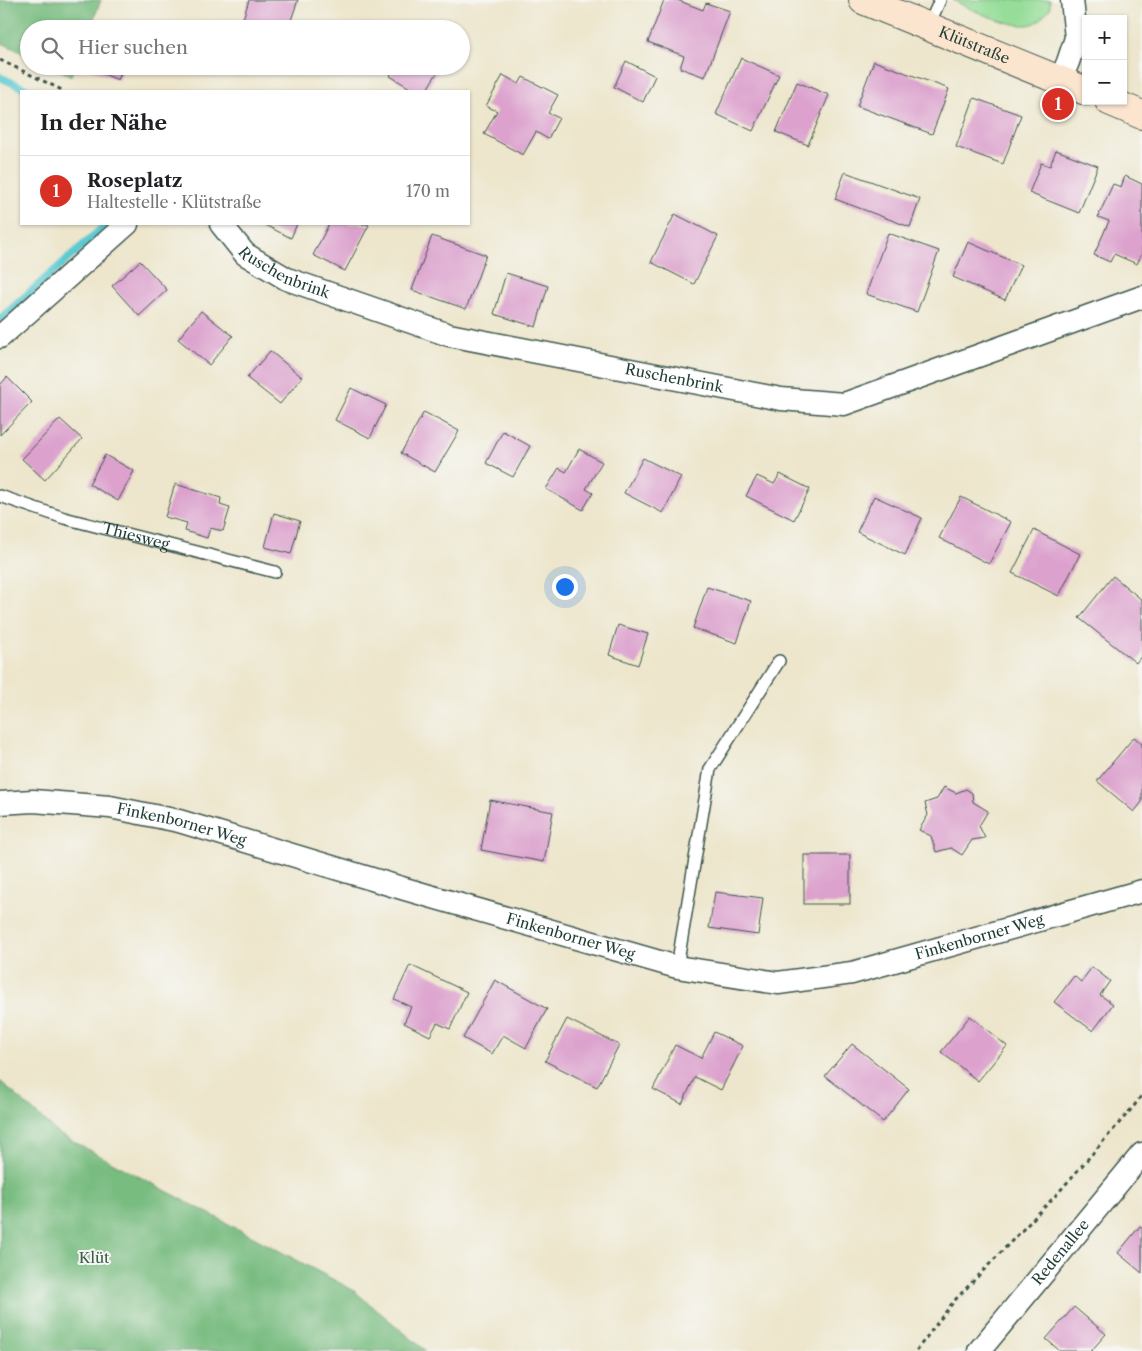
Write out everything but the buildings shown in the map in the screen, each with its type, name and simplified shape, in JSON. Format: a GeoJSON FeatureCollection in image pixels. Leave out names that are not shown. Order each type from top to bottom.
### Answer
{"type":"FeatureCollection","features":[{"type":"Feature","properties":{"kind":"main road","name":"Klütstraße"},"geometry":{"type":"LineString","coordinates":[[862,0],[1082,89]]}},
{"type":"Feature","properties":{"kind":"main road"},"geometry":{"type":"LineString","coordinates":[[1119,105],[1142,115]]}},
{"type":"Feature","properties":{"kind":"street"},"geometry":{"type":"LineString","coordinates":[[1060,81],[1076,38],[1072,0]]}},
{"type":"Feature","properties":{"kind":"street"},"geometry":{"type":"LineString","coordinates":[[0,337],[126,225]]}},
{"type":"Feature","properties":{"kind":"street","name":"Ruschenbrink"},"geometry":{"type":"LineString","coordinates":[[222,225],[245,254],[287,279],[449,335],[790,400],[844,404],[1142,297]]}},
{"type":"Feature","properties":{"kind":"street","name":"Finkenborner Weg"},"geometry":{"type":"LineString","coordinates":[[0,803],[33,802],[110,807],[179,821],[404,889],[677,967],[778,983],[852,973],[1142,891]]}},
{"type":"Feature","properties":{"kind":"street","name":"Redenallee"},"geometry":{"type":"LineString","coordinates":[[979,1351],[1142,1154]]}},
{"type":"Feature","properties":{"kind":"lane"},"geometry":{"type":"LineString","coordinates":[[928,27],[940,0]]}},
{"type":"Feature","properties":{"kind":"lane","name":"Thiesweg"},"geometry":{"type":"LineString","coordinates":[[0,496],[64,518],[275,572]]}},
{"type":"Feature","properties":{"kind":"lane"},"geometry":{"type":"LineString","coordinates":[[677,967],[710,769],[779,662]]}},
{"type":"Feature","properties":{"kind":"path"},"geometry":{"type":"LineString","coordinates":[[0,60],[20,70]]}},
{"type":"Feature","properties":{"kind":"path"},"geometry":{"type":"LineString","coordinates":[[31,75],[62,90]]}},
{"type":"Feature","properties":{"kind":"path"},"geometry":{"type":"LineString","coordinates":[[916,1351],[954,1301],[1058,1193],[1142,1095]]}},
{"type":"Feature","properties":{"kind":"green space"},"geometry":{"type":"Polygon","coordinates":[[[0,0],[101,0],[93,20],[20,20],[20,52],[0,42],[0,0]]]}},
{"type":"Feature","properties":{"kind":"green space"},"geometry":{"type":"Polygon","coordinates":[[[953,0],[1050,0],[1050,9],[1041,19],[1027,25],[994,18],[953,0]]]}},
{"type":"Feature","properties":{"kind":"green space","name":"Klüt"},"geometry":{"type":"Polygon","coordinates":[[[0,1081],[59,1134],[353,1290],[426,1351],[0,1351],[0,1081]]]}},
{"type":"Feature","properties":{"kind":"waterway"},"geometry":{"type":"LineString","coordinates":[[0,77],[28,90]]}},
{"type":"Feature","properties":{"kind":"waterway"},"geometry":{"type":"LineString","coordinates":[[0,319],[106,225]]}},
{"type":"Feature","properties":{"kind":"place","name":"Roseplatz"},"geometry":{"type":"Point","coordinates":[1058,104]}}]}
